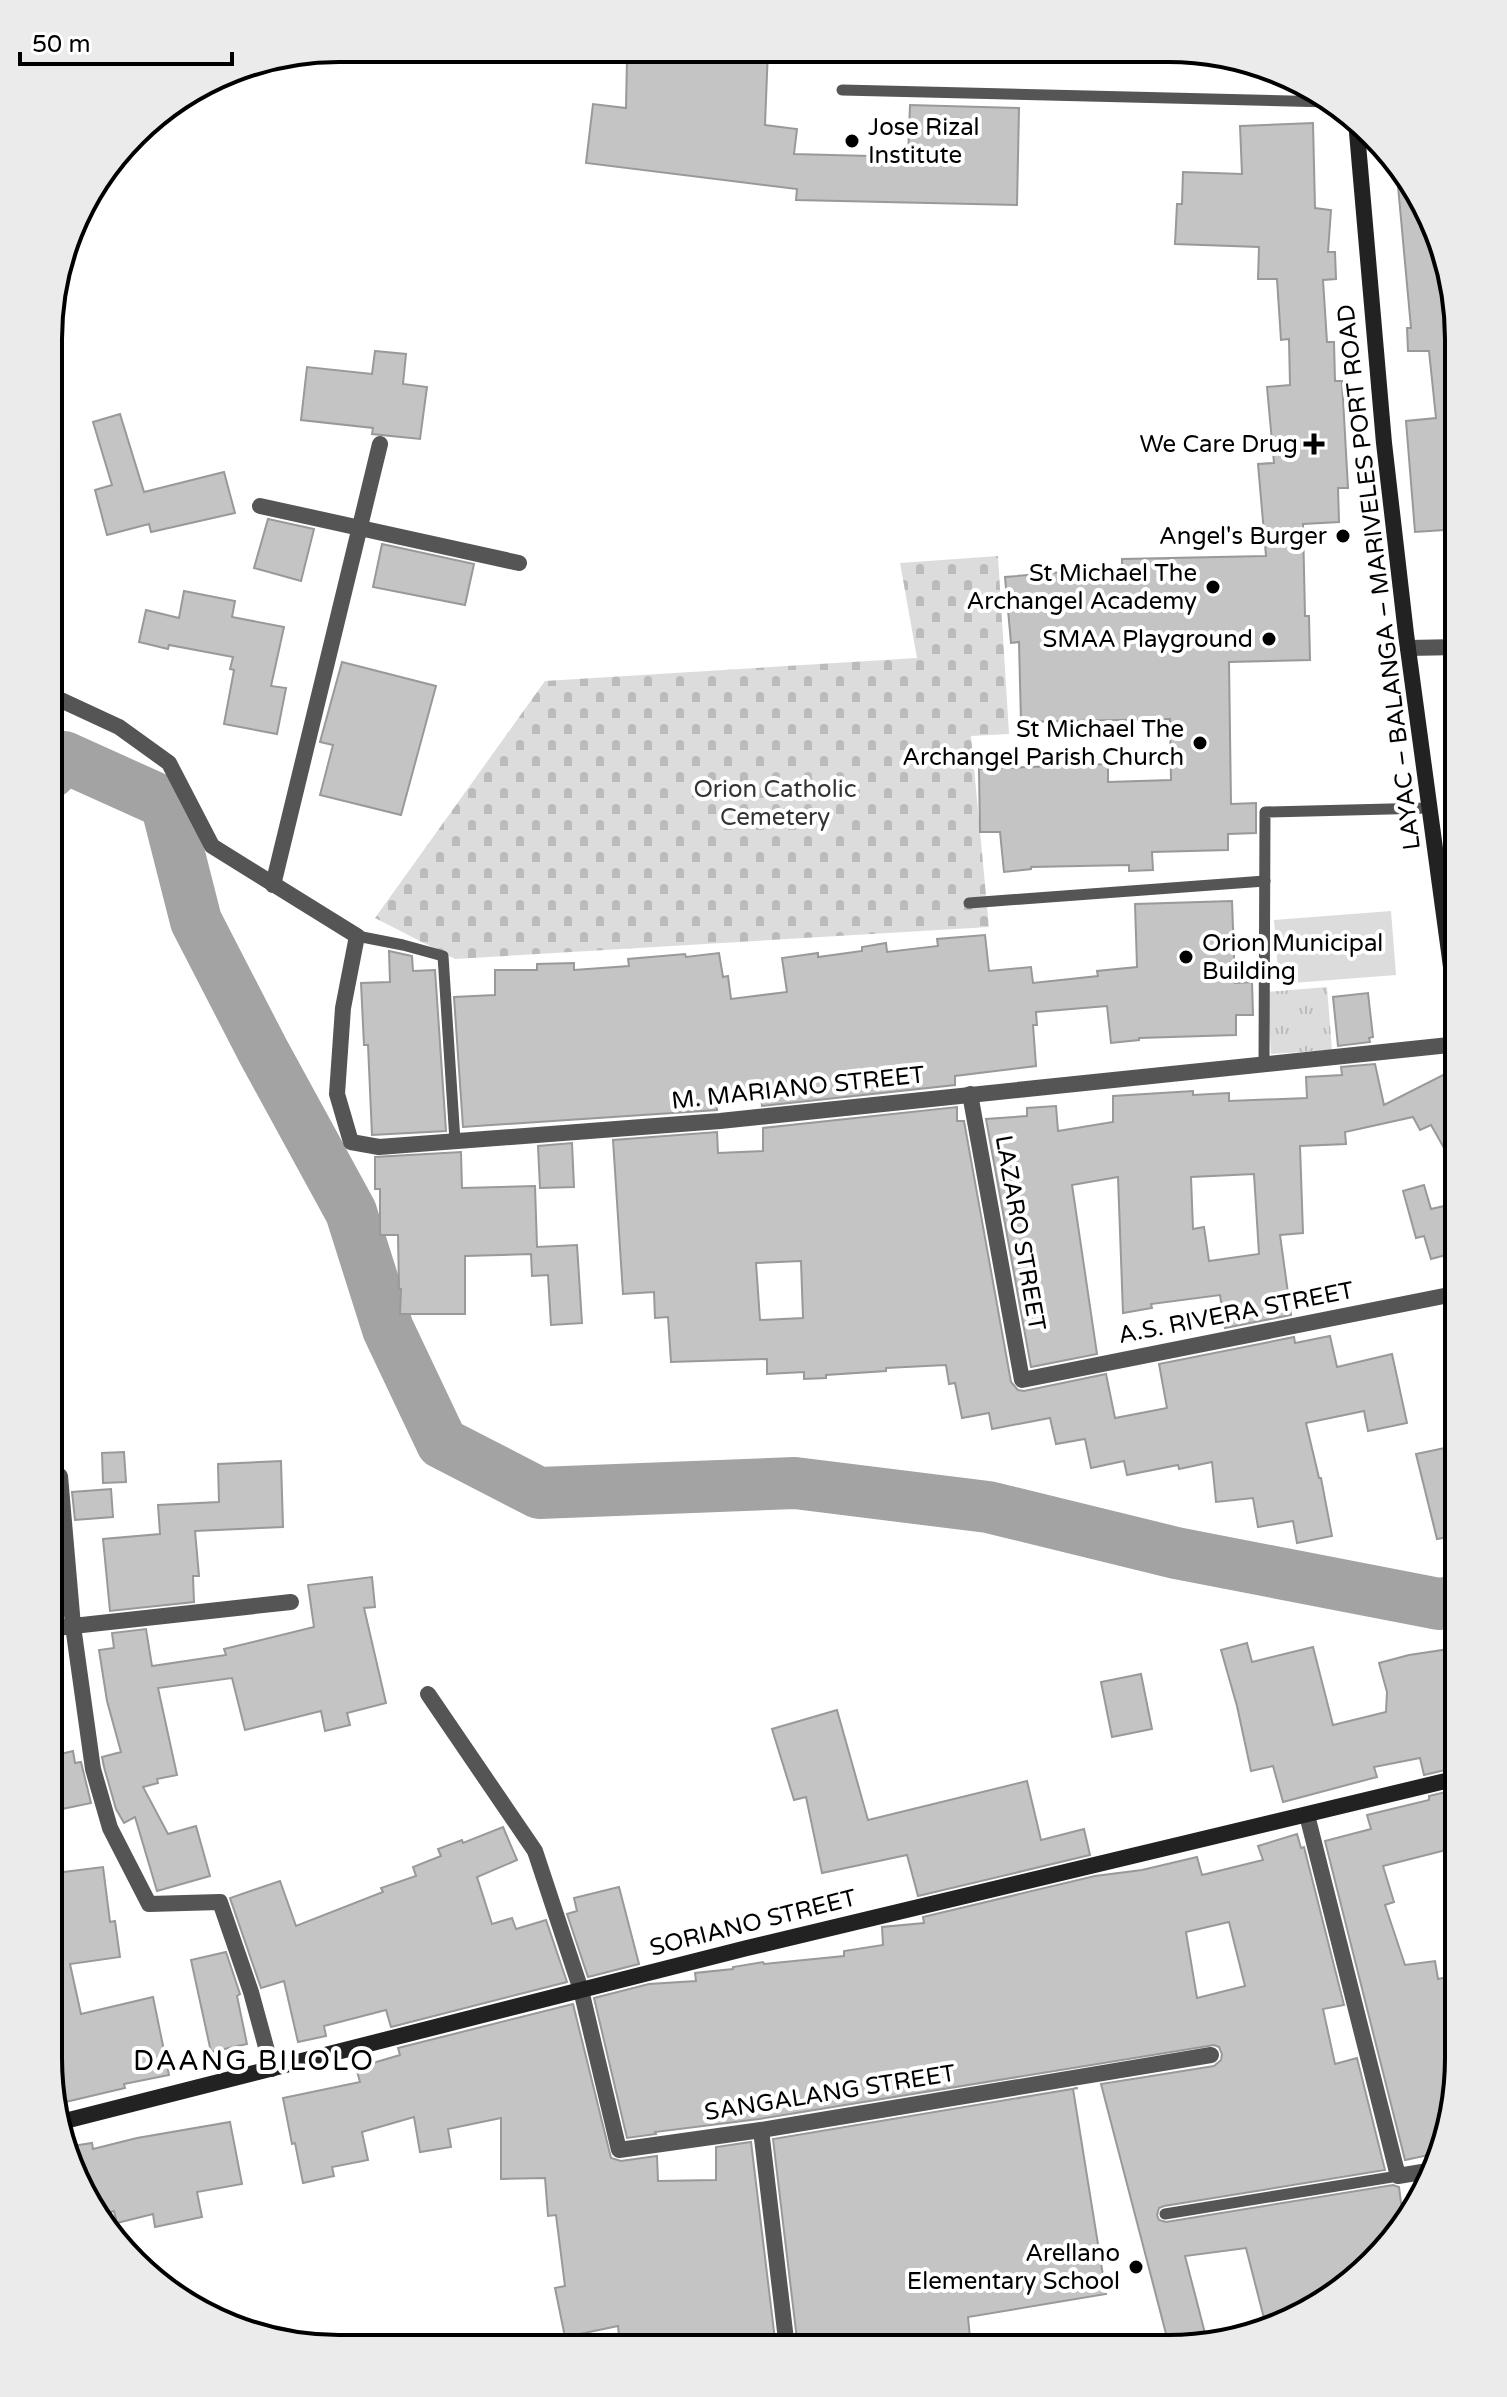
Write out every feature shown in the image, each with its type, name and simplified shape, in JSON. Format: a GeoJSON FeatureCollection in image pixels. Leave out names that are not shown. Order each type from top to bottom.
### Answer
{"type":"FeatureCollection","features":[{"type":"Feature","properties":{"kind":"main road","name":"LAYAC – BALANGA – MARIVELES PORT ROAD"},"geometry":{"type":"LineString","coordinates":[[1357,137],[1384,443],[1445,922]]}},
{"type":"Feature","properties":{"kind":"main road","name":"SORIANO STREET"},"geometry":{"type":"LineString","coordinates":[[69,2120],[747,1948],[1444,1781]]}},
{"type":"Feature","properties":{"kind":"street"},"geometry":{"type":"LineString","coordinates":[[273,885],[380,444]]}},
{"type":"Feature","properties":{"kind":"street"},"geometry":{"type":"LineString","coordinates":[[260,506],[519,563]]}},
{"type":"Feature","properties":{"kind":"street"},"geometry":{"type":"LineString","coordinates":[[1408,648],[1445,647]]}},
{"type":"Feature","properties":{"kind":"street"},"geometry":{"type":"LineString","coordinates":[[62,701],[119,727],[169,763],[212,846],[357,936]]}},
{"type":"Feature","properties":{"kind":"street","name":"M. MARIANO STREET"},"geometry":{"type":"LineString","coordinates":[[357,936],[343,1008],[337,1094],[351,1142],[379,1147],[720,1121],[1445,1045]]}},
{"type":"Feature","properties":{"kind":"street","name":"LAZARO STREET"},"geometry":{"type":"LineString","coordinates":[[970,1094],[1022,1380]]}},
{"type":"Feature","properties":{"kind":"street","name":"A.S. RIVERA STREET"},"geometry":{"type":"LineString","coordinates":[[1022,1380],[1444,1296]]}},
{"type":"Feature","properties":{"kind":"street"},"geometry":{"type":"LineString","coordinates":[[62,1499],[73,1626],[93,1769],[110,1828],[149,1904],[220,1902],[251,1992],[272,2069]]}},
{"type":"Feature","properties":{"kind":"street"},"geometry":{"type":"LineString","coordinates":[[62,1627],[291,1602]]}},
{"type":"Feature","properties":{"kind":"street"},"geometry":{"type":"LineString","coordinates":[[428,1694],[535,1851],[581,1990]]}},
{"type":"Feature","properties":{"kind":"street"},"geometry":{"type":"LineString","coordinates":[[1307,1815],[1398,2176],[1420,2172]]}},
{"type":"Feature","properties":{"kind":"street","name":"SANGALANG STREET"},"geometry":{"type":"LineString","coordinates":[[581,1990],[619,2150],[761,2130],[1211,2055]]}},
{"type":"Feature","properties":{"kind":"street"},"geometry":{"type":"LineString","coordinates":[[761,2130],[785,2335]]}},
{"type":"Feature","properties":{"kind":"lane"},"geometry":{"type":"LineString","coordinates":[[842,90],[1311,102]]}},
{"type":"Feature","properties":{"kind":"lane"},"geometry":{"type":"LineString","coordinates":[[1264,1064],[1265,812],[1429,808]]}},
{"type":"Feature","properties":{"kind":"lane"},"geometry":{"type":"LineString","coordinates":[[969,903],[1265,881]]}},
{"type":"Feature","properties":{"kind":"lane"},"geometry":{"type":"LineString","coordinates":[[357,936],[443,956],[455,1141]]}},
{"type":"Feature","properties":{"kind":"lane"},"geometry":{"type":"LineString","coordinates":[[1165,2214],[1398,2176]]}},
{"type":"Feature","properties":{"kind":"green space","name":"Orion Catholic Cemetery"},"geometry":{"type":"Polygon","coordinates":[[[998,556],[1009,734],[971,736],[989,927],[455,959],[375,918],[545,681],[917,658],[900,563],[998,556]]]}},
{"type":"Feature","properties":{"kind":"green space"},"geometry":{"type":"Polygon","coordinates":[[[1391,911],[1396,975],[1279,984],[1274,920],[1391,911]]]}},
{"type":"Feature","properties":{"kind":"green space"},"geometry":{"type":"Polygon","coordinates":[[[1327,987],[1332,1050],[1271,1054],[1267,992],[1327,987]]]}},
{"type":"Feature","properties":{"kind":"building"},"geometry":{"type":"Polygon","coordinates":[[[627,62],[767,62],[765,125],[797,129],[794,154],[908,157],[910,105],[1019,108],[1017,205],[796,200],[797,189],[586,163],[593,104],[626,108],[627,62]]]}},
{"type":"Feature","properties":{"kind":"building"},"geometry":{"type":"Polygon","coordinates":[[[1313,123],[1315,208],[1331,210],[1328,252],[1335,252],[1336,279],[1323,280],[1327,342],[1334,342],[1335,381],[1342,381],[1348,488],[1338,488],[1339,522],[1303,524],[1305,616],[1309,616],[1310,660],[1229,662],[1231,804],[1256,803],[1256,833],[1228,834],[1228,850],[1152,852],[1153,870],[1129,871],[1129,865],[1031,867],[1004,872],[1000,832],[980,832],[979,769],[1108,764],[1108,782],[1171,780],[1170,719],[1021,722],[1019,642],[1011,643],[1005,577],[1122,567],[1122,559],[1266,556],[1258,464],[1274,463],[1267,387],[1290,385],[1289,339],[1281,340],[1277,279],[1258,279],[1259,247],[1175,244],[1177,204],[1182,204],[1183,172],[1242,174],[1240,126],[1313,123]]]}},
{"type":"Feature","properties":{"kind":"building"},"geometry":{"type":"Polygon","coordinates":[[[1398,185],[1424,233],[1440,285],[1445,339],[1445,530],[1415,532],[1406,421],[1436,418],[1429,351],[1408,351],[1407,328],[1411,328],[1398,185]]]}},
{"type":"Feature","properties":{"kind":"building"},"geometry":{"type":"Polygon","coordinates":[[[375,351],[406,354],[403,384],[427,387],[420,439],[372,434],[373,428],[301,420],[307,367],[372,374],[375,351]]]}},
{"type":"Feature","properties":{"kind":"building"},"geometry":{"type":"Polygon","coordinates":[[[120,414],[144,492],[224,472],[235,513],[151,532],[149,524],[107,535],[95,490],[112,485],[93,422],[120,414]]]}},
{"type":"Feature","properties":{"kind":"building"},"geometry":{"type":"Polygon","coordinates":[[[268,519],[314,529],[301,581],[254,568],[268,519]]]}},
{"type":"Feature","properties":{"kind":"building"},"geometry":{"type":"Polygon","coordinates":[[[382,544],[474,564],[465,605],[373,587],[382,544]]]}},
{"type":"Feature","properties":{"kind":"building"},"geometry":{"type":"Polygon","coordinates":[[[184,591],[235,601],[232,617],[284,627],[271,686],[286,688],[277,734],[224,724],[234,670],[230,669],[233,657],[139,642],[146,610],[179,618],[184,591]]]}},
{"type":"Feature","properties":{"kind":"building"},"geometry":{"type":"Polygon","coordinates":[[[342,662],[436,686],[401,815],[320,795],[333,745],[320,742],[342,662]]]}},
{"type":"Feature","properties":{"kind":"building"},"geometry":{"type":"Polygon","coordinates":[[[1232,901],[1235,983],[1252,982],[1253,1015],[1236,1015],[1236,1035],[1139,1038],[1111,1043],[1107,1006],[1036,1012],[1037,1025],[1033,1025],[1036,1066],[955,1076],[955,1085],[762,1106],[761,1096],[716,1101],[717,1110],[463,1127],[454,997],[495,995],[495,970],[537,970],[537,964],[574,963],[574,970],[629,966],[628,959],[719,953],[723,977],[728,976],[731,999],[787,992],[782,958],[862,951],[862,947],[886,943],[887,952],[938,946],[937,939],[985,935],[989,971],[1031,967],[1033,983],[1098,976],[1097,971],[1137,967],[1135,904],[1232,901]]]}},
{"type":"Feature","properties":{"kind":"building"},"geometry":{"type":"Polygon","coordinates":[[[389,951],[412,956],[413,971],[435,970],[446,1131],[372,1135],[368,1045],[364,1045],[361,983],[390,982],[389,951]]]}},
{"type":"Feature","properties":{"kind":"building"},"geometry":{"type":"Polygon","coordinates":[[[1368,993],[1373,1037],[1369,1038],[1370,1042],[1338,1046],[1333,997],[1368,993]]]}},
{"type":"Feature","properties":{"kind":"building"},"geometry":{"type":"Polygon","coordinates":[[[1375,1064],[1384,1105],[1445,1074],[1445,1148],[1431,1125],[1420,1130],[1413,1117],[1345,1132],[1346,1144],[1300,1146],[1303,1233],[1280,1235],[1291,1315],[1225,1328],[1220,1295],[1151,1304],[1152,1308],[1123,1313],[1118,1177],[1072,1185],[1097,1354],[1031,1367],[986,1119],[1027,1116],[1027,1108],[1056,1106],[1058,1131],[1113,1122],[1113,1096],[1193,1091],[1193,1095],[1229,1093],[1229,1101],[1307,1098],[1306,1077],[1342,1075],[1341,1067],[1375,1064]],[[1254,1174],[1191,1177],[1193,1229],[1204,1227],[1209,1261],[1259,1254],[1254,1174]]]}},
{"type":"Feature","properties":{"kind":"building"},"geometry":{"type":"Polygon","coordinates":[[[957,1107],[957,1121],[964,1121],[1011,1382],[1018,1390],[1106,1374],[1115,1418],[1167,1408],[1159,1364],[1294,1337],[1295,1343],[1330,1336],[1337,1367],[1392,1354],[1407,1423],[1368,1431],[1364,1411],[1306,1423],[1332,1536],[1297,1543],[1293,1521],[1258,1527],[1253,1498],[1216,1502],[1212,1462],[1127,1475],[1124,1461],[1091,1468],[1085,1439],[1056,1444],[1050,1418],[992,1429],[989,1413],[962,1418],[955,1383],[949,1384],[946,1365],[886,1368],[886,1371],[804,1379],[804,1372],[767,1374],[767,1359],[671,1362],[668,1317],[655,1318],[654,1292],[623,1294],[613,1140],[717,1132],[718,1153],[763,1151],[763,1128],[957,1107]],[[801,1261],[756,1263],[760,1320],[803,1318],[801,1261]]]}},
{"type":"Feature","properties":{"kind":"building"},"geometry":{"type":"Polygon","coordinates":[[[572,1143],[574,1187],[540,1188],[538,1146],[572,1143]]]}},
{"type":"Feature","properties":{"kind":"building"},"geometry":{"type":"Polygon","coordinates":[[[461,1152],[462,1188],[535,1186],[537,1247],[577,1245],[582,1323],[551,1325],[548,1275],[532,1276],[531,1254],[465,1256],[465,1314],[400,1314],[398,1235],[380,1235],[380,1189],[375,1189],[375,1157],[461,1152]]]}},
{"type":"Feature","properties":{"kind":"building"},"geometry":{"type":"Polygon","coordinates":[[[1424,1185],[1431,1209],[1444,1206],[1444,1255],[1431,1259],[1424,1236],[1416,1238],[1403,1191],[1424,1185]]]}},
{"type":"Feature","properties":{"kind":"building"},"geometry":{"type":"Polygon","coordinates":[[[1444,1448],[1444,1538],[1437,1539],[1416,1454],[1444,1448]]]}},
{"type":"Feature","properties":{"kind":"building"},"geometry":{"type":"Polygon","coordinates":[[[124,1452],[126,1482],[103,1483],[102,1453],[124,1452]]]}},
{"type":"Feature","properties":{"kind":"building"},"geometry":{"type":"Polygon","coordinates":[[[281,1461],[283,1527],[195,1531],[199,1576],[193,1576],[194,1602],[110,1611],[103,1539],[160,1534],[158,1505],[219,1502],[218,1464],[281,1461]]]}},
{"type":"Feature","properties":{"kind":"building"},"geometry":{"type":"Polygon","coordinates":[[[111,1489],[113,1517],[75,1520],[72,1492],[111,1489]]]}},
{"type":"Feature","properties":{"kind":"building"},"geometry":{"type":"Polygon","coordinates":[[[372,1577],[375,1607],[364,1608],[386,1703],[347,1713],[350,1725],[325,1731],[321,1711],[245,1730],[232,1678],[158,1688],[177,1775],[157,1779],[158,1783],[143,1787],[168,1834],[196,1826],[210,1876],[157,1891],[135,1817],[124,1823],[116,1809],[104,1767],[102,1757],[121,1752],[107,1701],[99,1650],[114,1648],[112,1633],[146,1629],[152,1666],[226,1655],[224,1649],[314,1627],[308,1585],[372,1577]]]}},
{"type":"Feature","properties":{"kind":"building"},"geometry":{"type":"Polygon","coordinates":[[[1247,1643],[1252,1662],[1313,1647],[1333,1725],[1386,1712],[1387,1692],[1379,1663],[1444,1650],[1444,1770],[1424,1775],[1420,1758],[1374,1767],[1377,1777],[1283,1802],[1273,1766],[1251,1771],[1221,1650],[1247,1643]]]}},
{"type":"Feature","properties":{"kind":"building"},"geometry":{"type":"Polygon","coordinates":[[[1141,1674],[1152,1729],[1112,1737],[1101,1682],[1141,1674]]]}},
{"type":"Feature","properties":{"kind":"building"},"geometry":{"type":"Polygon","coordinates":[[[837,1710],[868,1820],[1027,1781],[1041,1840],[1084,1829],[1090,1855],[918,1896],[907,1855],[822,1873],[806,1797],[794,1800],[772,1729],[837,1710]]]}},
{"type":"Feature","properties":{"kind":"building"},"geometry":{"type":"Polygon","coordinates":[[[73,1751],[75,1763],[81,1762],[91,1803],[62,1809],[62,1754],[73,1751]]]}},
{"type":"Feature","properties":{"kind":"building"},"geometry":{"type":"Polygon","coordinates":[[[1444,1792],[1444,1851],[1383,1866],[1394,1902],[1385,1905],[1405,1965],[1435,1961],[1438,1979],[1444,1978],[1444,2076],[1440,2112],[1427,2155],[1405,2160],[1325,1841],[1371,1829],[1367,1815],[1429,1800],[1429,1796],[1444,1792]]]}},
{"type":"Feature","properties":{"kind":"building"},"geometry":{"type":"Polygon","coordinates":[[[503,1827],[517,1860],[477,1877],[492,1924],[512,1918],[516,1929],[546,1920],[567,1982],[391,2027],[386,2010],[324,2026],[326,2036],[298,2042],[284,1981],[261,1988],[230,1898],[280,1881],[296,1926],[416,1876],[413,1867],[441,1856],[438,1849],[503,1827]]]}},
{"type":"Feature","properties":{"kind":"building"},"geometry":{"type":"Polygon","coordinates":[[[1297,1834],[1301,1848],[1304,1847],[1344,2005],[1323,2009],[1335,2064],[1357,2058],[1385,2170],[1164,2206],[1159,2208],[1159,2220],[1166,2222],[1393,2185],[1399,2187],[1401,2206],[1376,2241],[1337,2278],[1307,2298],[1274,2314],[1264,2318],[1246,2248],[1185,2256],[1205,2333],[1166,2335],[1101,2084],[1214,2066],[1221,2060],[1222,2054],[1219,2047],[1214,2045],[627,2138],[594,1998],[649,1984],[696,1981],[695,1973],[763,1962],[844,1956],[844,1951],[883,1945],[882,1927],[924,1923],[923,1917],[1095,1876],[1142,1870],[1197,1857],[1202,1875],[1263,1860],[1258,1846],[1297,1834]],[[1229,1922],[1186,1932],[1197,1998],[1245,1986],[1229,1922]]]}},
{"type":"Feature","properties":{"kind":"building"},"geometry":{"type":"Polygon","coordinates":[[[103,1867],[110,1922],[115,1921],[120,1957],[70,1964],[81,2014],[153,1997],[169,2075],[124,2084],[125,2088],[66,2102],[62,2058],[62,1872],[103,1867]]]}},
{"type":"Feature","properties":{"kind":"building"},"geometry":{"type":"Polygon","coordinates":[[[619,1887],[639,1964],[588,1977],[567,1914],[577,1911],[574,1898],[619,1887]]]}},
{"type":"Feature","properties":{"kind":"building"},"geometry":{"type":"Polygon","coordinates":[[[226,1952],[240,1994],[237,1996],[247,2044],[211,2052],[191,1960],[226,1952]]]}},
{"type":"Feature","properties":{"kind":"building"},"geometry":{"type":"Polygon","coordinates":[[[573,2004],[611,2158],[621,2161],[657,2156],[658,2181],[716,2180],[716,2147],[751,2142],[774,2335],[619,2335],[618,2326],[565,2335],[555,2288],[565,2286],[556,2215],[548,2216],[545,2178],[501,2179],[501,2118],[448,2129],[451,2147],[420,2152],[414,2117],[362,2132],[368,2160],[332,2167],[334,2176],[303,2183],[283,2098],[360,2082],[356,2068],[400,2055],[398,2048],[573,2004]]]}},
{"type":"Feature","properties":{"kind":"building"},"geometry":{"type":"Polygon","coordinates":[[[1078,2088],[1073,2089],[1106,2294],[968,2317],[970,2335],[796,2335],[773,2139],[1078,2088]]]}},
{"type":"Feature","properties":{"kind":"building"},"geometry":{"type":"Polygon","coordinates":[[[230,2122],[242,2184],[197,2192],[202,2217],[155,2227],[153,2214],[117,2223],[114,2211],[109,2212],[99,2197],[77,2145],[92,2143],[93,2149],[230,2122]]]}},
{"type":"Feature","properties":{"kind":"waterway"},"geometry":{"type":"LineString","coordinates":[[62,759],[64,757],[166,803],[196,921],[351,1212],[388,1329],[442,1443],[539,1493],[795,1483],[988,1507],[1176,1553],[1444,1603]]}},
{"type":"Feature","properties":{"kind":"place","name":"Jose Rizal Institute"},"geometry":{"type":"Point","coordinates":[852,141]}},
{"type":"Feature","properties":{"kind":"place","name":"We Care Drug"},"geometry":{"type":"Point","coordinates":[1314,444]}},
{"type":"Feature","properties":{"kind":"place","name":"Angel's Burger"},"geometry":{"type":"Point","coordinates":[1343,536]}},
{"type":"Feature","properties":{"kind":"place","name":"St Michael The Archangel Academy"},"geometry":{"type":"Point","coordinates":[1213,587]}},
{"type":"Feature","properties":{"kind":"place","name":"SMAA Playground"},"geometry":{"type":"Point","coordinates":[1269,639]}},
{"type":"Feature","properties":{"kind":"place","name":"St Michael The Archangel Parish Church"},"geometry":{"type":"Point","coordinates":[1200,743]}},
{"type":"Feature","properties":{"kind":"place","name":"Orion Municipal Building"},"geometry":{"type":"Point","coordinates":[1186,957]}},
{"type":"Feature","properties":{"kind":"place","name":"Arellano Elementary School"},"geometry":{"type":"Point","coordinates":[1136,2267]}},
{"type":"Feature","properties":{"kind":"district","name":"DAANG BILOLO"},"geometry":{"type":"Point","coordinates":[254,2061]}}]}
